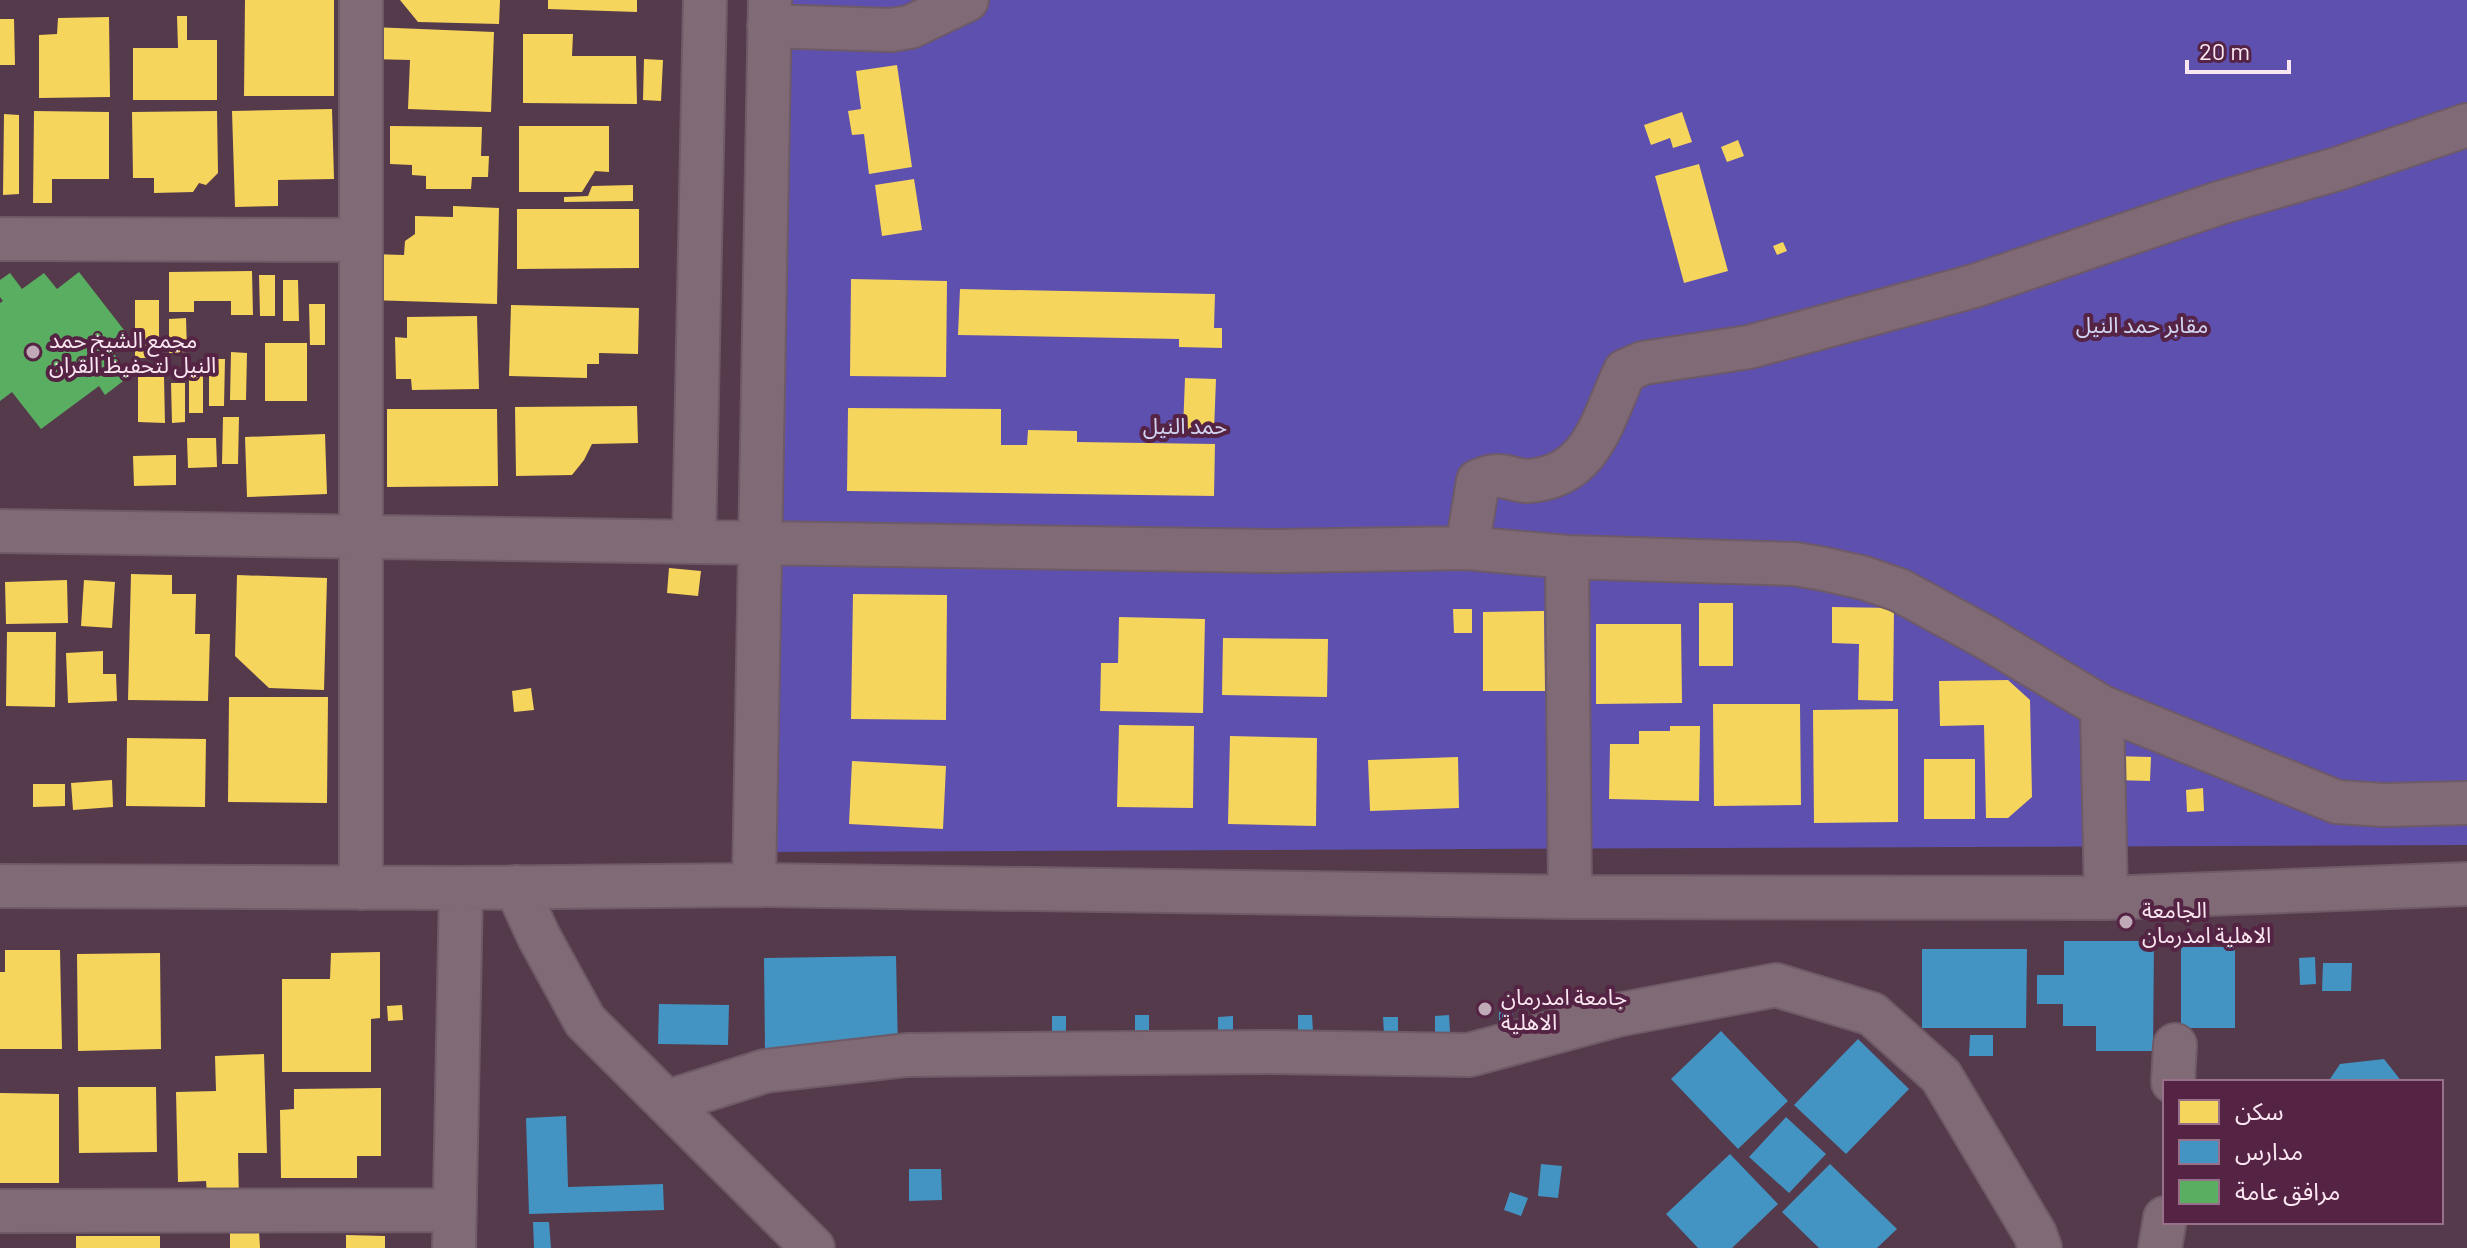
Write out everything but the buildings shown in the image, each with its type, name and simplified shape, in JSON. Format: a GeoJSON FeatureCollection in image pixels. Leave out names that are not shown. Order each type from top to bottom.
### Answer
{"type":"FeatureCollection","features":[{"type":"Feature","properties":{"kind":"street"},"geometry":{"type":"LineString","coordinates":[[361,0],[361,888]]}},
{"type":"Feature","properties":{"kind":"street"},"geometry":{"type":"LineString","coordinates":[[694,542],[705,0]]}},
{"type":"Feature","properties":{"kind":"street"},"geometry":{"type":"LineString","coordinates":[[754,885],[769,13],[900,29],[967,0]]}},
{"type":"Feature","properties":{"kind":"street"},"geometry":{"type":"LineString","coordinates":[[1467,548],[1478,481],[1497,476],[1525,481],[1554,477],[1582,459],[1599,434],[1625,371],[1643,363],[1749,347],[1974,286],[2219,203],[2337,169],[2467,125]]}},
{"type":"Feature","properties":{"kind":"street"},"geometry":{"type":"LineString","coordinates":[[0,239],[361,240]]}},
{"type":"Feature","properties":{"kind":"street"},"geometry":{"type":"LineString","coordinates":[[0,531],[1277,551],[1467,548],[1567,557],[1795,564],[1864,578],[1899,590],[2102,707],[2337,802],[2384,805],[2467,803]]}},
{"type":"Feature","properties":{"kind":"street"},"geometry":{"type":"LineString","coordinates":[[1567,557],[1570,897]]}},
{"type":"Feature","properties":{"kind":"street"},"geometry":{"type":"LineString","coordinates":[[2102,707],[2106,898]]}},
{"type":"Feature","properties":{"kind":"street"},"geometry":{"type":"LineString","coordinates":[[0,886],[461,888],[754,885],[1570,897],[2106,898],[2467,884]]}},
{"type":"Feature","properties":{"kind":"street"},"geometry":{"type":"LineString","coordinates":[[516,887],[539,937],[585,1021],[813,1248]]}},
{"type":"Feature","properties":{"kind":"street"},"geometry":{"type":"LineString","coordinates":[[0,1211],[454,1229],[461,888]]}},
{"type":"Feature","properties":{"kind":"street"},"geometry":{"type":"LineString","coordinates":[[667,1102],[765,1071],[907,1055],[1271,1052],[1469,1055],[1617,1015],[1776,985],[1872,1014],[1941,1076],[2035,1234],[2040,1248]]}},
{"type":"Feature","properties":{"kind":"street"},"geometry":{"type":"LineString","coordinates":[[2160,1248],[2164,1224]]}},
{"type":"Feature","properties":{"kind":"green space","name":"حمد النيل"},"geometry":{"type":"Polygon","coordinates":[[[759,0],[2467,0],[2467,845],[760,852],[759,0]]]}},
{"type":"Feature","properties":{"kind":"place","name":"مجمع الشيخ حمد النيل لتحفيظ القران"},"geometry":{"type":"Point","coordinates":[33,352]}},
{"type":"Feature","properties":{"kind":"place","name":"الجامعة الاهلية امدرمان"},"geometry":{"type":"Point","coordinates":[2126,922]}},
{"type":"Feature","properties":{"kind":"place","name":"جامعة امدرمان الاهلية"},"geometry":{"type":"Point","coordinates":[1485,1009]}},
{"type":"Feature","properties":{"kind":"park label","name":"مقابر حمد النيل"},"geometry":{"type":"Point","coordinates":[2142,324]}}]}
